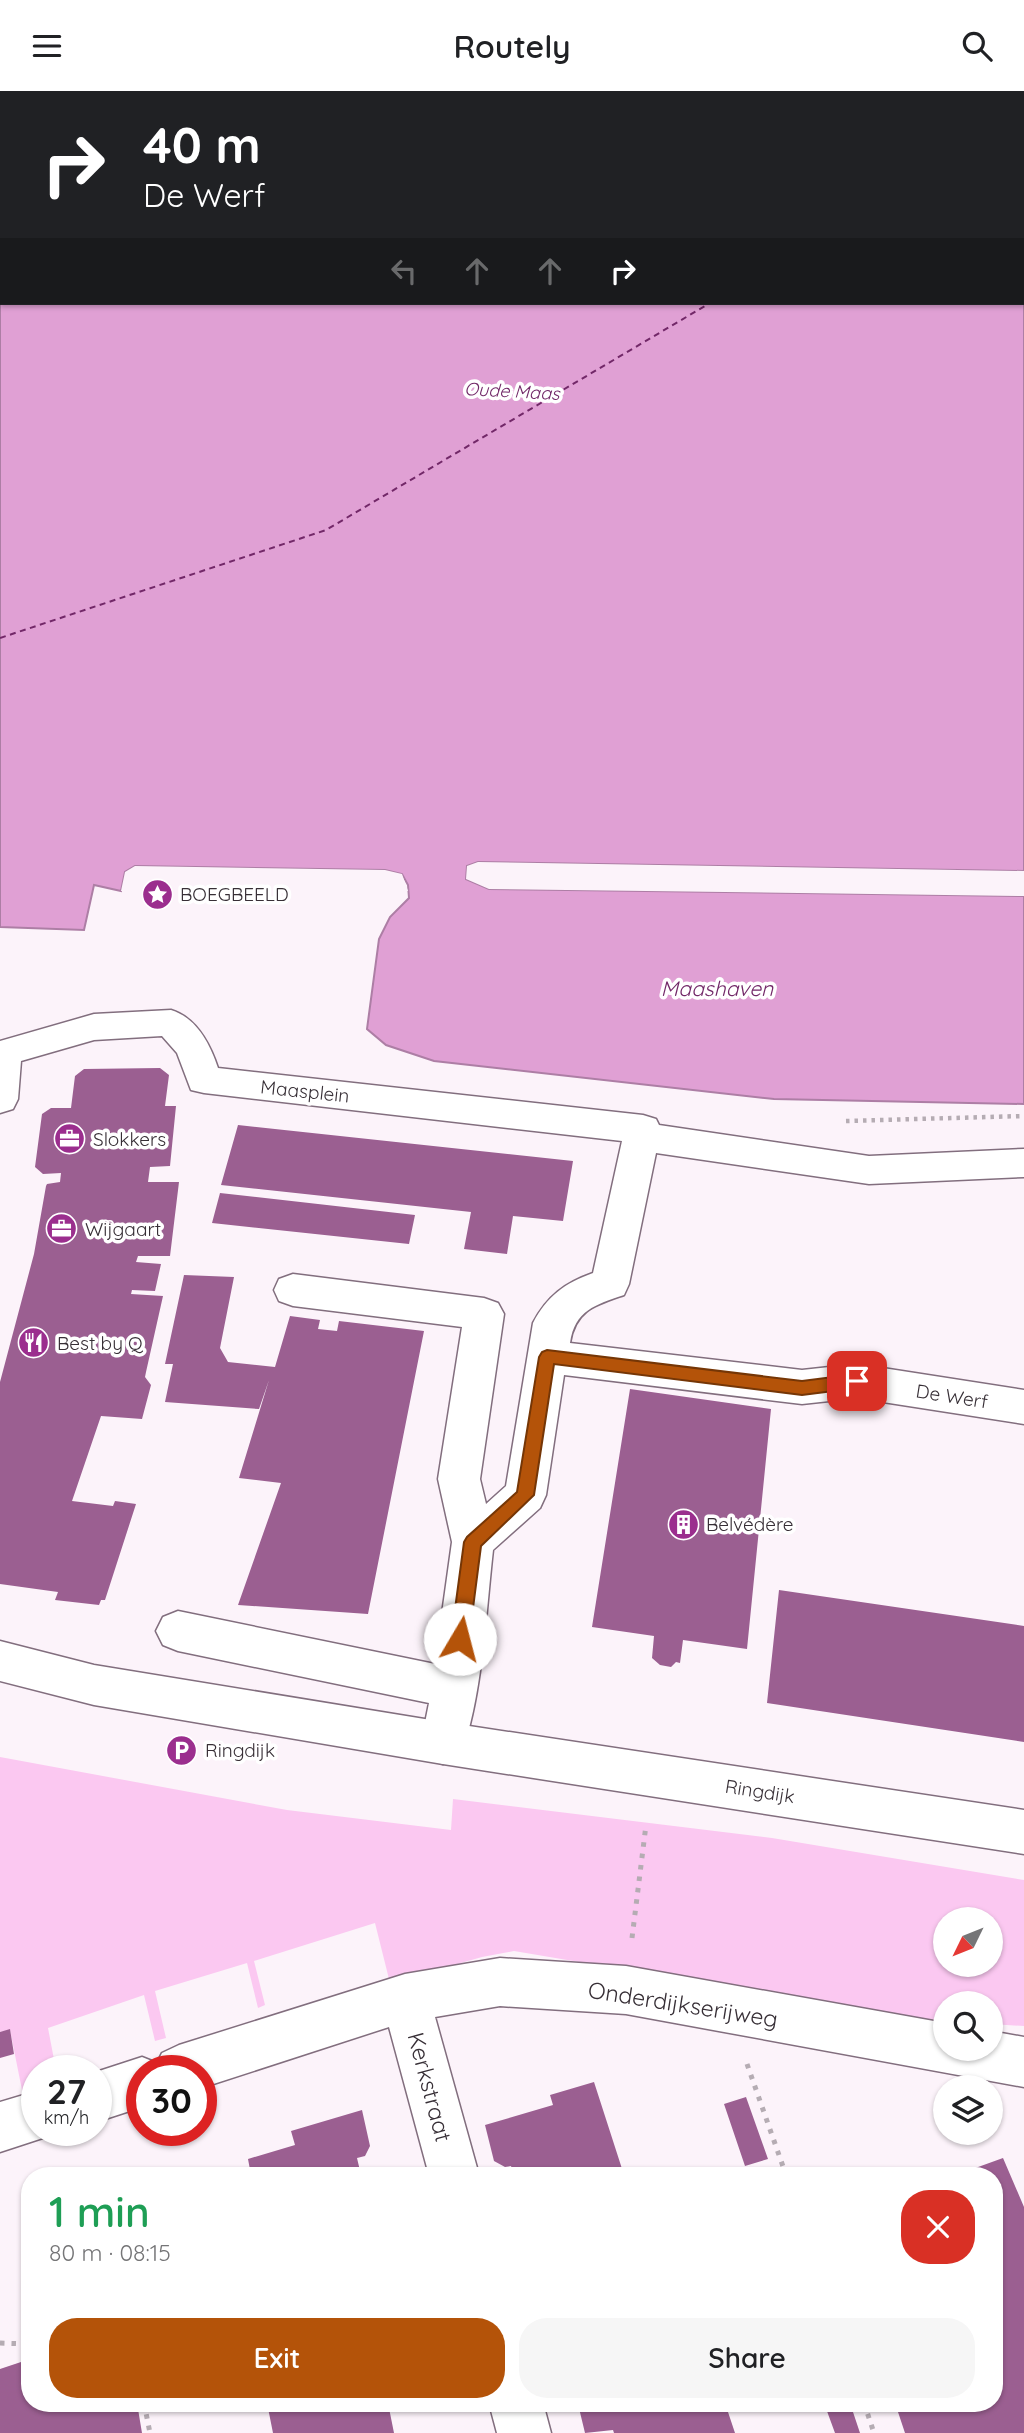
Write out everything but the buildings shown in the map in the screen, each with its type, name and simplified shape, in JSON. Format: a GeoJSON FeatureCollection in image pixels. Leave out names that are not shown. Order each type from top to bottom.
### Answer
{"type":"FeatureCollection","features":[{"type":"Feature","properties":{"kind":"street","name":"Maasplein"},"geometry":{"type":"LineString","coordinates":[[2,1052],[94,1027],[172,1023],[193,1047],[204,1080],[642,1133]]}},
{"type":"Feature","properties":{"kind":"street"},"geometry":{"type":"LineString","coordinates":[[0,1099],[3,1089],[2,1052]]}},
{"type":"Feature","properties":{"kind":"street"},"geometry":{"type":"LineString","coordinates":[[473,1542],[525,1495],[553,1323],[563,1306],[587,1290],[610,1284],[642,1133],[869,1170],[1024,1163]]}},
{"type":"Feature","properties":{"kind":"street"},"geometry":{"type":"LineString","coordinates":[[293,1290],[484,1314],[458,1479],[473,1542],[454,1688],[443,1743]]}},
{"type":"Feature","properties":{"kind":"street","name":"De Werf"},"geometry":{"type":"LineString","coordinates":[[547,1357],[802,1388],[857,1381],[1024,1407]]}},
{"type":"Feature","properties":{"kind":"street"},"geometry":{"type":"LineString","coordinates":[[178,1631],[454,1688]]}},
{"type":"Feature","properties":{"kind":"street","name":"Ringdijk"},"geometry":{"type":"LineString","coordinates":[[0,1661],[94,1685],[443,1743],[1024,1832]]}},
{"type":"Feature","properties":{"kind":"street","name":"Onderdijkserijweg"},"geometry":{"type":"LineString","coordinates":[[217,2058],[405,1998],[500,1982],[626,1990],[933,2046]]}},
{"type":"Feature","properties":{"kind":"street","name":"Kerkstraat"},"geometry":{"type":"LineString","coordinates":[[405,1998],[452,2167]]}},
{"type":"Feature","properties":{"kind":"street"},"geometry":{"type":"LineString","coordinates":[[1003,2058],[1024,2062]]}},
{"type":"Feature","properties":{"kind":"street"},"geometry":{"type":"LineString","coordinates":[[0,2127],[21,2121]]}},
{"type":"Feature","properties":{"kind":"street"},"geometry":{"type":"LineString","coordinates":[[518,2412],[524,2433]]}},
{"type":"Feature","properties":{"kind":"path"},"geometry":{"type":"LineString","coordinates":[[835,1122],[1024,1116]]}},
{"type":"Feature","properties":{"kind":"path"},"geometry":{"type":"LineString","coordinates":[[626,1990],[652,1774]]}},
{"type":"Feature","properties":{"kind":"path"},"geometry":{"type":"LineString","coordinates":[[729,2009],[783,2167]]}},
{"type":"Feature","properties":{"kind":"path"},"geometry":{"type":"LineString","coordinates":[[0,2343],[21,2344]]}},
{"type":"Feature","properties":{"kind":"path"},"geometry":{"type":"LineString","coordinates":[[146,2412],[150,2433]]}},
{"type":"Feature","properties":{"kind":"path"},"geometry":{"type":"LineString","coordinates":[[867,2412],[874,2433]]}},
{"type":"Feature","properties":{"kind":"shaded area"},"geometry":{"type":"Polygon","coordinates":[[[0,1757],[287,1810],[451,1830],[453,1799],[772,1838],[1024,1880],[1024,2026],[1003,2025],[1003,1991],[933,1991],[933,2022],[514,1951],[482,1957],[390,1983],[375,1923],[254,1961],[265,2005],[258,2008],[247,1963],[155,1991],[166,2038],[155,2041],[144,1995],[48,2028],[53,2055],[21,2055],[21,2085],[10,2030],[0,2032],[0,1757]]]}},
{"type":"Feature","properties":{"kind":"water"},"geometry":{"type":"Polygon","coordinates":[[[0,305],[1024,305],[1024,871],[478,862],[467,866],[466,879],[489,889],[1024,896],[1024,1104],[774,1099],[434,1061],[386,1045],[367,1029],[379,939],[390,917],[409,898],[408,885],[402,874],[385,870],[135,866],[125,872],[121,891],[94,885],[84,930],[0,927],[0,305]]]}},
{"type":"Feature","properties":{"kind":"pier"},"geometry":{"type":"Polygon","coordinates":[[[478,862],[1024,871],[1024,874],[478,865],[470,868],[470,877],[490,886],[1024,893],[1024,896],[489,889],[466,879],[467,866],[478,862]]]}},
{"type":"Feature","properties":{"kind":"pier"},"geometry":{"type":"Polygon","coordinates":[[[135,866],[385,870],[402,874],[408,891],[405,891],[400,877],[385,874],[136,870],[128,874],[125,891],[121,891],[125,872],[135,866]]]}},
{"type":"Feature","properties":{"kind":"ferry route"},"geometry":{"type":"LineString","coordinates":[[0,638],[326,530],[707,305]]}},
{"type":"Feature","properties":{"kind":"place","name":"BOEGBEELD"},"geometry":{"type":"Point","coordinates":[157,894]}},
{"type":"Feature","properties":{"kind":"place","name":"Slokkers"},"geometry":{"type":"Point","coordinates":[70,1139]}},
{"type":"Feature","properties":{"kind":"place","name":"Wijgaart"},"geometry":{"type":"Point","coordinates":[62,1229]}},
{"type":"Feature","properties":{"kind":"place","name":"Best by Q"},"geometry":{"type":"Point","coordinates":[34,1343]}},
{"type":"Feature","properties":{"kind":"place","name":"Belvédère"},"geometry":{"type":"Point","coordinates":[683,1524]}},
{"type":"Feature","properties":{"kind":"place","name":"Ringdijk"},"geometry":{"type":"Point","coordinates":[182,1750]}},
{"type":"Feature","properties":{"kind":"route"},"geometry":{"type":"LineString","coordinates":[[460,1639],[473,1542],[525,1495],[547,1357],[802,1388],[857,1381]]}},
{"type":"Feature","properties":{"kind":"water label","name":"Oude Maas"},"geometry":{"type":"Point","coordinates":[512,391]}},
{"type":"Feature","properties":{"kind":"water label","name":"Maashaven"},"geometry":{"type":"Point","coordinates":[717,988]}}]}
